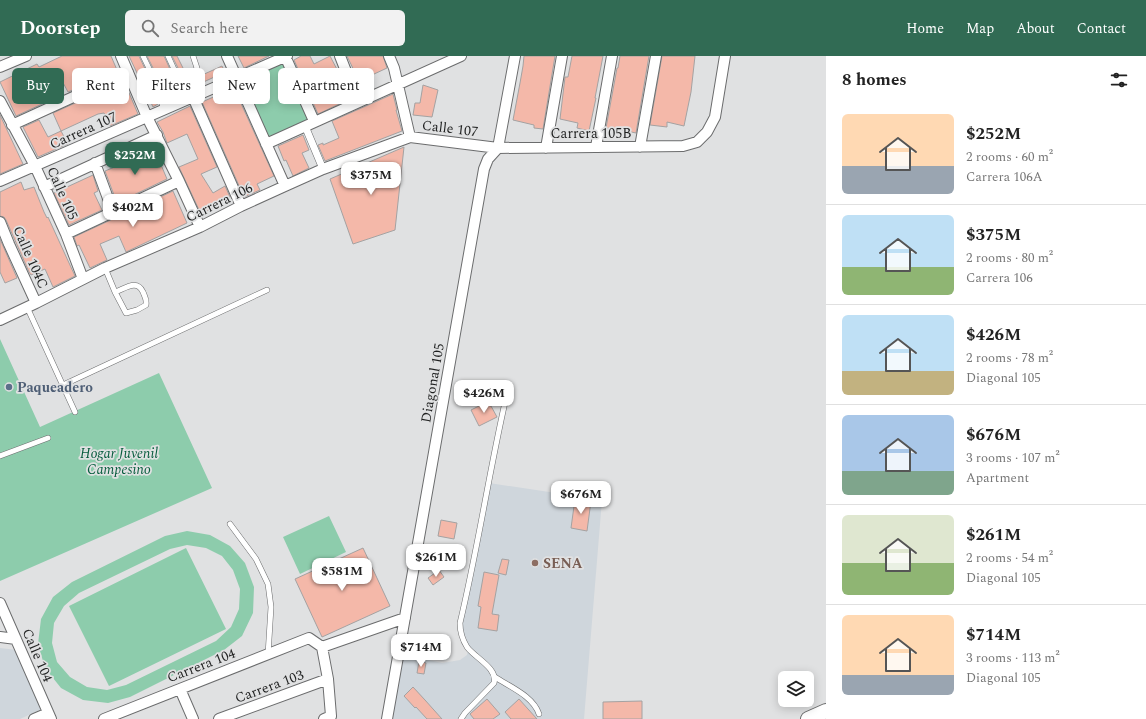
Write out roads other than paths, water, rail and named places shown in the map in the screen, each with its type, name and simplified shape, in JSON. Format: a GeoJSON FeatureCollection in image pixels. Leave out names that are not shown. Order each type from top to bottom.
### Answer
{"type":"FeatureCollection","features":[{"type":"Feature","properties":{"kind":"main road"},"geometry":{"type":"LineString","coordinates":[[808,719],[826,711]]}},
{"type":"Feature","properties":{"kind":"street"},"geometry":{"type":"LineString","coordinates":[[0,68],[26,56]]}},
{"type":"Feature","properties":{"kind":"street"},"geometry":{"type":"LineString","coordinates":[[121,56],[126,68]]}},
{"type":"Feature","properties":{"kind":"street"},"geometry":{"type":"LineString","coordinates":[[227,56],[232,68]]}},
{"type":"Feature","properties":{"kind":"street"},"geometry":{"type":"LineString","coordinates":[[286,56],[314,121]]}},
{"type":"Feature","properties":{"kind":"street","name":"Carrera 107"},"geometry":{"type":"LineString","coordinates":[[259,68],[286,56]]}},
{"type":"Feature","properties":{"kind":"street"},"geometry":{"type":"LineString","coordinates":[[340,56],[345,68]]}},
{"type":"Feature","properties":{"kind":"street","name":"Calle 107"},"geometry":{"type":"LineString","coordinates":[[389,56],[394,68],[410,137],[498,148]]}},
{"type":"Feature","properties":{"kind":"street"},"geometry":{"type":"LineString","coordinates":[[374,95],[446,59],[460,56]]}},
{"type":"Feature","properties":{"kind":"street","name":"Diagonal 105"},"geometry":{"type":"LineString","coordinates":[[387,719],[484,169],[488,159],[498,148],[515,56]]}},
{"type":"Feature","properties":{"kind":"street"},"geometry":{"type":"LineString","coordinates":[[546,148],[562,56]]}},
{"type":"Feature","properties":{"kind":"street"},"geometry":{"type":"LineString","coordinates":[[596,148],[612,56]]}},
{"type":"Feature","properties":{"kind":"street"},"geometry":{"type":"LineString","coordinates":[[640,147],[656,56]]}},
{"type":"Feature","properties":{"kind":"street","name":"Carrera 105B"},"geometry":{"type":"LineString","coordinates":[[498,148],[683,146],[697,142],[707,132],[715,116],[725,56]]}},
{"type":"Feature","properties":{"kind":"street"},"geometry":{"type":"LineString","coordinates":[[129,74],[147,117],[179,181],[200,228]]}},
{"type":"Feature","properties":{"kind":"street"},"geometry":{"type":"LineString","coordinates":[[12,125],[72,98]]}},
{"type":"Feature","properties":{"kind":"street","name":"Calle 105"},"geometry":{"type":"LineString","coordinates":[[0,101],[35,166],[66,234],[83,279]]}},
{"type":"Feature","properties":{"kind":"street","name":"Carrera 107"},"geometry":{"type":"LineString","coordinates":[[0,181],[177,104]]}},
{"type":"Feature","properties":{"kind":"street"},"geometry":{"type":"LineString","coordinates":[[196,104],[241,206]]}},
{"type":"Feature","properties":{"kind":"street"},"geometry":{"type":"LineString","coordinates":[[248,104],[285,186]]}},
{"type":"Feature","properties":{"kind":"street"},"geometry":{"type":"LineString","coordinates":[[266,144],[353,104]]}},
{"type":"Feature","properties":{"kind":"street"},"geometry":{"type":"LineString","coordinates":[[304,126],[323,169]]}},
{"type":"Feature","properties":{"kind":"street"},"geometry":{"type":"LineString","coordinates":[[44,187],[157,135]]}},
{"type":"Feature","properties":{"kind":"street","name":"Carrera 106"},"geometry":{"type":"LineString","coordinates":[[0,320],[105,268],[200,228],[241,206],[323,169],[410,137]]}},
{"type":"Feature","properties":{"kind":"street"},"geometry":{"type":"LineString","coordinates":[[95,163],[113,212]]}},
{"type":"Feature","properties":{"kind":"street"},"geometry":{"type":"LineString","coordinates":[[66,234],[179,181]]}},
{"type":"Feature","properties":{"kind":"street","name":"Calle 104C"},"geometry":{"type":"LineString","coordinates":[[0,222],[32,305]]}},
{"type":"Feature","properties":{"kind":"street","name":"Calle 104"},"geometry":{"type":"LineString","coordinates":[[0,603],[49,716]]}},
{"type":"Feature","properties":{"kind":"street"},"geometry":{"type":"LineString","coordinates":[[328,718],[328,679],[322,647],[406,618]]}},
{"type":"Feature","properties":{"kind":"street"},"geometry":{"type":"LineString","coordinates":[[0,637],[16,639]]}},
{"type":"Feature","properties":{"kind":"street","name":"Carrera 104"},"geometry":{"type":"LineString","coordinates":[[104,719],[309,638],[322,647]]}},
{"type":"Feature","properties":{"kind":"street","name":"Carrera 103"},"geometry":{"type":"LineString","coordinates":[[219,719],[328,679]]}},
{"type":"Feature","properties":{"kind":"street"},"geometry":{"type":"LineString","coordinates":[[180,688],[193,719]]}},
{"type":"Feature","properties":{"kind":"street"},"geometry":{"type":"LineString","coordinates":[[34,719],[49,716]]}},
{"type":"Feature","properties":{"kind":"lane"},"geometry":{"type":"LineString","coordinates":[[143,56],[149,68]]}},
{"type":"Feature","properties":{"kind":"lane"},"geometry":{"type":"LineString","coordinates":[[168,56],[174,68]]}},
{"type":"Feature","properties":{"kind":"lane"},"geometry":{"type":"LineString","coordinates":[[193,56],[197,68]]}},
{"type":"Feature","properties":{"kind":"lane"},"geometry":{"type":"LineString","coordinates":[[162,104],[164,110]]}},
{"type":"Feature","properties":{"kind":"lane"},"geometry":{"type":"LineString","coordinates":[[105,268],[115,292],[126,314],[146,305],[147,300],[141,287],[138,285],[131,285],[115,292]]}},
{"type":"Feature","properties":{"kind":"lane"},"geometry":{"type":"LineString","coordinates":[[63,385],[267,290]]}},
{"type":"Feature","properties":{"kind":"lane"},"geometry":{"type":"LineString","coordinates":[[32,305],[75,412]]}},
{"type":"Feature","properties":{"kind":"lane"},"geometry":{"type":"LineString","coordinates":[[461,719],[494,683],[495,677],[492,670],[467,647],[462,637],[460,623],[474,562],[492,462],[506,398]]}},
{"type":"Feature","properties":{"kind":"lane"},"geometry":{"type":"LineString","coordinates":[[0,456],[48,438]]}},
{"type":"Feature","properties":{"kind":"lane"},"geometry":{"type":"LineString","coordinates":[[230,524],[256,559],[268,584],[271,607],[268,654]]}},
{"type":"Feature","properties":{"kind":"lane"},"geometry":{"type":"LineString","coordinates":[[495,677],[526,698],[536,708],[539,714]]}},
{"type":"Feature","properties":{"kind":"place","name":"Paqueadero"},"geometry":{"type":"Point","coordinates":[9,387]}},
{"type":"Feature","properties":{"kind":"place","name":"SENA"},"geometry":{"type":"Point","coordinates":[535,563]}},
{"type":"Feature","properties":{"kind":"park label","name":"Hogar Juvenil Campesino"},"geometry":{"type":"Point","coordinates":[119,462]}}]}
